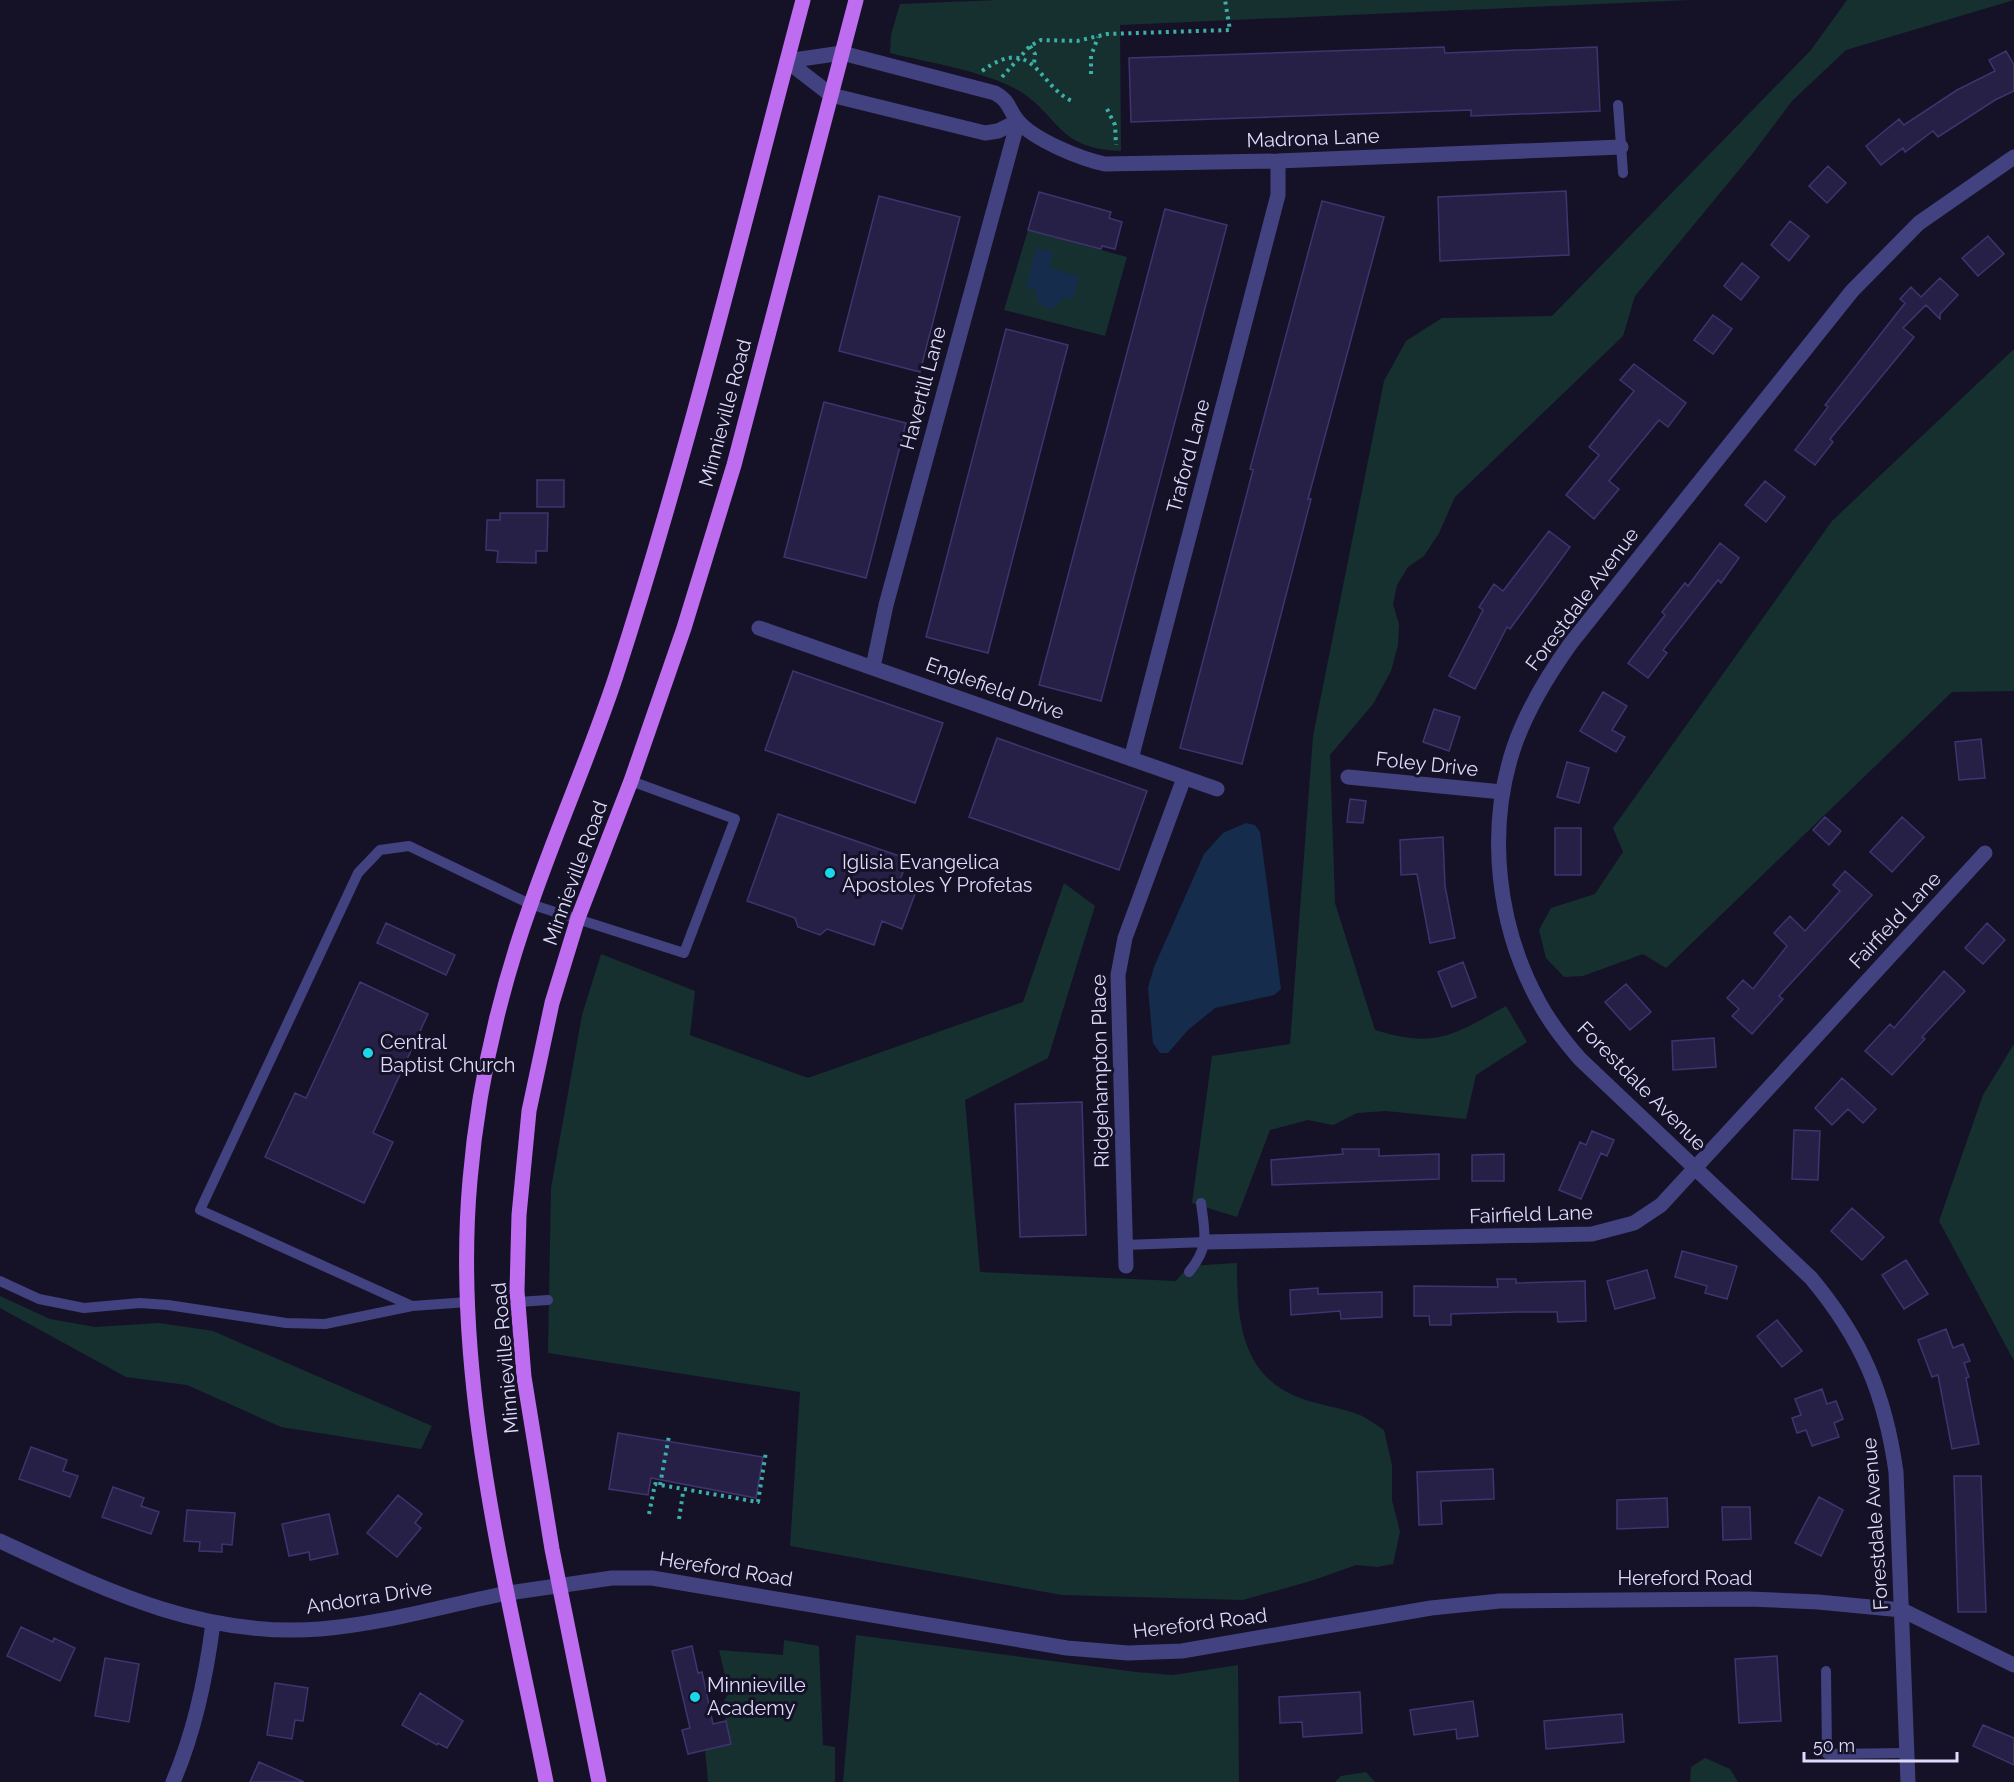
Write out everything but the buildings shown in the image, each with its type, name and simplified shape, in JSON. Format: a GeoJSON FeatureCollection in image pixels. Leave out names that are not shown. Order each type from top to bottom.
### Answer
{"type":"FeatureCollection","features":[{"type":"Feature","properties":{"kind":"main road","name":"Minnieville Road"},"geometry":{"type":"LineString","coordinates":[[546,1782],[508,1593],[476,1406],[466,1251],[470,1181],[478,1111],[507,979],[530,904],[618,668],[679,468],[803,0]]}},
{"type":"Feature","properties":{"kind":"main road","name":"Minnieville Road"},"geometry":{"type":"LineString","coordinates":[[599,1782],[558,1585],[524,1377],[518,1302],[519,1215],[529,1111],[552,1003],[578,918],[631,782],[684,628],[734,465],[856,0]]}},
{"type":"Feature","properties":{"kind":"street","name":"Madrona Lane"},"geometry":{"type":"LineString","coordinates":[[787,61],[842,53],[995,93],[1006,100],[1018,121],[1063,151],[1105,164],[1278,161],[1621,147]]}},
{"type":"Feature","properties":{"kind":"street"},"geometry":{"type":"LineString","coordinates":[[787,61],[831,95],[985,133],[998,131],[1018,121]]}},
{"type":"Feature","properties":{"kind":"street","name":"Havertill Lane"},"geometry":{"type":"LineString","coordinates":[[873,667],[886,605],[1018,121]]}},
{"type":"Feature","properties":{"kind":"street","name":"Forestdale Avenue"},"geometry":{"type":"LineString","coordinates":[[1908,1782],[1896,1472],[1891,1432],[1871,1371],[1858,1342],[1837,1309],[1811,1278],[1580,1059],[1539,1004],[1510,932],[1502,894],[1498,855],[1502,792],[1514,747],[1530,708],[1565,651],[1852,291],[1919,223],[1971,184],[2014,157]]}},
{"type":"Feature","properties":{"kind":"street","name":"Traford Lane"},"geometry":{"type":"LineString","coordinates":[[1131,759],[1278,195],[1278,161]]}},
{"type":"Feature","properties":{"kind":"street","name":"Englefield Drive"},"geometry":{"type":"LineString","coordinates":[[759,628],[1217,789]]}},
{"type":"Feature","properties":{"kind":"street","name":"Foley Drive"},"geometry":{"type":"LineString","coordinates":[[1348,777],[1502,792]]}},
{"type":"Feature","properties":{"kind":"street","name":"Ridgehampton Place"},"geometry":{"type":"LineString","coordinates":[[1125,1266],[1118,975],[1125,938],[1184,778]]}},
{"type":"Feature","properties":{"kind":"street","name":"Fairfield Lane"},"geometry":{"type":"LineString","coordinates":[[1206,1242],[1592,1234],[1611,1232],[1650,1214],[1985,853]]}},
{"type":"Feature","properties":{"kind":"street","name":"Andorra Drive"},"geometry":{"type":"LineString","coordinates":[[0,1541],[117,1595],[164,1612],[213,1623],[261,1630],[320,1629],[373,1622],[508,1593]]}},
{"type":"Feature","properties":{"kind":"street","name":"Hereford Road"},"geometry":{"type":"LineString","coordinates":[[508,1593],[612,1578],[652,1578],[1067,1648],[1128,1653],[1182,1651],[1431,1608],[1500,1601],[1749,1599],[1902,1610]]}},
{"type":"Feature","properties":{"kind":"street"},"geometry":{"type":"LineString","coordinates":[[1902,1610],[2014,1665]]}},
{"type":"Feature","properties":{"kind":"street"},"geometry":{"type":"LineString","coordinates":[[173,1782],[196,1714],[207,1669],[213,1623]]}},
{"type":"Feature","properties":{"kind":"lane"},"geometry":{"type":"LineString","coordinates":[[1618,105],[1623,173]]}},
{"type":"Feature","properties":{"kind":"lane"},"geometry":{"type":"LineString","coordinates":[[412,1306],[200,1210],[355,880],[380,850],[394,846],[409,846],[530,904],[684,953],[735,819],[631,782]]}},
{"type":"Feature","properties":{"kind":"lane"},"geometry":{"type":"LineString","coordinates":[[1189,1272],[1203,1253],[1206,1242],[1201,1203]]}},
{"type":"Feature","properties":{"kind":"lane"},"geometry":{"type":"LineString","coordinates":[[1125,1245],[1206,1242]]}},
{"type":"Feature","properties":{"kind":"lane"},"geometry":{"type":"LineString","coordinates":[[0,1281],[39,1299],[84,1308],[141,1303],[168,1305],[286,1323],[325,1324],[412,1306],[468,1302]]}},
{"type":"Feature","properties":{"kind":"lane"},"geometry":{"type":"LineString","coordinates":[[518,1302],[548,1300]]}},
{"type":"Feature","properties":{"kind":"lane"},"geometry":{"type":"LineString","coordinates":[[1826,1671],[1827,1754],[1908,1753]]}},
{"type":"Feature","properties":{"kind":"path"},"geometry":{"type":"LineString","coordinates":[[1002,77],[1030,46],[1041,40],[1077,40],[1098,36],[1230,30],[1225,0]]}},
{"type":"Feature","properties":{"kind":"path"},"geometry":{"type":"LineString","coordinates":[[1091,74],[1090,56],[1098,36]]}},
{"type":"Feature","properties":{"kind":"path"},"geometry":{"type":"LineString","coordinates":[[1030,46],[1035,54],[1034,64]]}},
{"type":"Feature","properties":{"kind":"path"},"geometry":{"type":"LineString","coordinates":[[982,71],[997,61],[1019,59],[1034,64],[1059,93],[1072,101]]}},
{"type":"Feature","properties":{"kind":"path"},"geometry":{"type":"LineString","coordinates":[[1107,109],[1115,125],[1116,145]]}},
{"type":"Feature","properties":{"kind":"path"},"geometry":{"type":"LineString","coordinates":[[660,1485],[669,1436]]}},
{"type":"Feature","properties":{"kind":"path"},"geometry":{"type":"LineString","coordinates":[[649,1514],[655,1484],[758,1502],[766,1452]]}},
{"type":"Feature","properties":{"kind":"path"},"geometry":{"type":"LineString","coordinates":[[679,1519],[683,1493]]}},
{"type":"Feature","properties":{"kind":"green space"},"geometry":{"type":"Polygon","coordinates":[[[997,0],[1691,0],[1120,25],[1121,151],[1099,149],[1082,144],[1070,137],[1029,98],[1001,82],[970,72],[890,53],[891,35],[900,4],[997,0]]]}},
{"type":"Feature","properties":{"kind":"green space"},"geometry":{"type":"Polygon","coordinates":[[[1847,0],[2014,0],[1846,50],[1792,101],[1753,153],[1635,296],[1623,336],[1455,497],[1439,533],[1424,556],[1408,567],[1397,585],[1393,604],[1399,624],[1398,645],[1391,671],[1373,704],[1330,755],[1335,903],[1375,1030],[1414,1038],[1444,1036],[1472,1025],[1506,1006],[1527,1042],[1476,1075],[1466,1119],[1386,1111],[1357,1113],[1333,1125],[1308,1120],[1270,1130],[1237,1217],[1192,1203],[1212,1056],[1290,1044],[1313,736],[1384,381],[1406,341],[1442,318],[1552,316],[1811,50],[1847,0]]]}},
{"type":"Feature","properties":{"kind":"green space"},"geometry":{"type":"Polygon","coordinates":[[[1028,230],[1127,257],[1105,336],[1004,310],[1028,230]]]}},
{"type":"Feature","properties":{"kind":"green space"},"geometry":{"type":"Polygon","coordinates":[[[2014,349],[2014,691],[1952,692],[1666,968],[1643,954],[1583,976],[1564,977],[1546,958],[1539,930],[1551,908],[1595,894],[1623,852],[1613,828],[1832,521],[2014,349]]]}},
{"type":"Feature","properties":{"kind":"green space"},"geometry":{"type":"Polygon","coordinates":[[[1064,883],[1095,906],[1048,1058],[965,1100],[980,1272],[1176,1281],[1189,1266],[1237,1263],[1238,1302],[1245,1340],[1262,1372],[1276,1385],[1295,1396],[1357,1414],[1384,1430],[1392,1465],[1392,1500],[1400,1532],[1393,1564],[1377,1567],[1356,1565],[1314,1580],[1243,1600],[1062,1595],[790,1546],[800,1392],[548,1353],[551,1188],[582,1015],[601,954],[695,991],[690,1035],[808,1078],[1023,1002],[1064,883]]]}},
{"type":"Feature","properties":{"kind":"green space"},"geometry":{"type":"Polygon","coordinates":[[[2014,1044],[2014,1361],[1939,1221],[1983,1095],[2014,1044]]]}},
{"type":"Feature","properties":{"kind":"green space"},"geometry":{"type":"Polygon","coordinates":[[[0,1296],[50,1319],[95,1327],[159,1323],[213,1331],[432,1426],[421,1449],[281,1427],[187,1385],[126,1377],[0,1308],[0,1296]]]}},
{"type":"Feature","properties":{"kind":"green space"},"geometry":{"type":"Polygon","coordinates":[[[856,1635],[1173,1675],[1238,1665],[1239,1782],[843,1782],[856,1635]]]}},
{"type":"Feature","properties":{"kind":"green space"},"geometry":{"type":"Polygon","coordinates":[[[784,1640],[819,1646],[823,1745],[835,1747],[835,1782],[708,1782],[705,1750],[731,1744],[722,1704],[729,1693],[719,1650],[783,1655],[784,1640]]]}},
{"type":"Feature","properties":{"kind":"green space"},"geometry":{"type":"Polygon","coordinates":[[[1705,1758],[1730,1769],[1738,1782],[1690,1782],[1691,1767],[1705,1758]]]}},
{"type":"Feature","properties":{"kind":"green space"},"geometry":{"type":"Polygon","coordinates":[[[1366,1772],[1375,1782],[1335,1782],[1341,1776],[1366,1772]]]}},
{"type":"Feature","properties":{"kind":"water"},"geometry":{"type":"Polygon","coordinates":[[[1036,248],[1053,252],[1049,268],[1079,276],[1073,300],[1064,297],[1055,307],[1046,308],[1037,301],[1036,290],[1026,288],[1036,248]]]}},
{"type":"Feature","properties":{"kind":"water"},"geometry":{"type":"Polygon","coordinates":[[[1246,823],[1255,825],[1260,832],[1281,989],[1274,995],[1215,1008],[1188,1030],[1168,1053],[1160,1053],[1153,1043],[1148,988],[1154,967],[1204,854],[1223,833],[1246,823]]]}},
{"type":"Feature","properties":{"kind":"place","name":"Iglisia Evangelica Apostoles Y Profetas"},"geometry":{"type":"Point","coordinates":[830,873]}},
{"type":"Feature","properties":{"kind":"place","name":"Central Baptist Church"},"geometry":{"type":"Point","coordinates":[368,1053]}},
{"type":"Feature","properties":{"kind":"place","name":"Minnieville Academy"},"geometry":{"type":"Point","coordinates":[695,1697]}}]}
